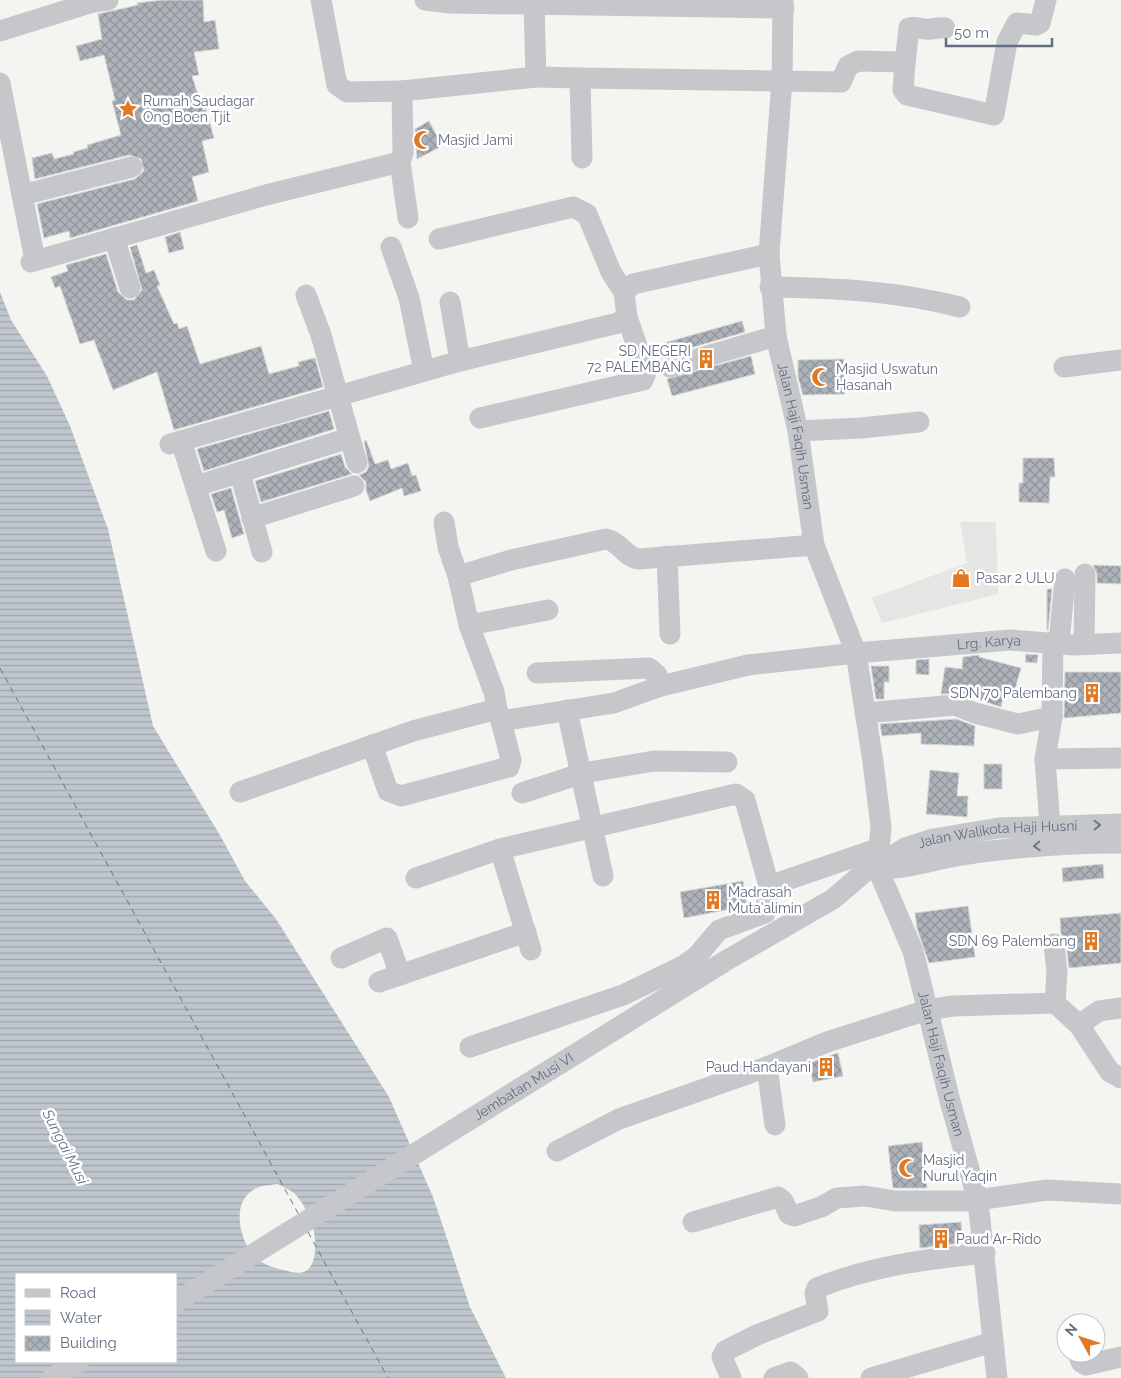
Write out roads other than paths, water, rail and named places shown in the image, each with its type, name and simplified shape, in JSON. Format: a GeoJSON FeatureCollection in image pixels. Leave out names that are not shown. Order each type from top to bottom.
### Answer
{"type":"FeatureCollection","features":[{"type":"Feature","properties":{"kind":"street"},"geometry":{"type":"LineString","coordinates":[[0,31],[93,2],[108,0]]}},
{"type":"Feature","properties":{"kind":"street"},"geometry":{"type":"LineString","coordinates":[[321,0],[337,84],[347,92],[402,91],[536,77],[842,82],[848,66],[858,61],[904,63]]}},
{"type":"Feature","properties":{"kind":"street"},"geometry":{"type":"LineString","coordinates":[[425,0],[450,3],[534,4],[784,4]]}},
{"type":"Feature","properties":{"kind":"street"},"geometry":{"type":"LineString","coordinates":[[945,28],[935,27],[928,30],[913,26],[909,28],[904,63],[903,90],[907,95],[994,115],[1008,40],[1017,23],[1036,25],[1040,23],[1046,0]]}},
{"type":"Feature","properties":{"kind":"street"},"geometry":{"type":"LineString","coordinates":[[534,4],[536,77]]}},
{"type":"Feature","properties":{"kind":"street","name":"Jalan Haji Faqih Usman"},"geometry":{"type":"LineString","coordinates":[[784,4],[782,80],[769,254],[770,287],[776,336],[803,458],[806,497],[814,545],[856,653],[881,832],[878,864],[913,951],[955,1120],[978,1201],[997,1378]]}},
{"type":"Feature","properties":{"kind":"street"},"geometry":{"type":"LineString","coordinates":[[580,78],[582,158]]}},
{"type":"Feature","properties":{"kind":"street"},"geometry":{"type":"LineString","coordinates":[[0,83],[33,261],[202,215],[266,195],[400,162]]}},
{"type":"Feature","properties":{"kind":"street"},"geometry":{"type":"LineString","coordinates":[[402,91],[403,153],[400,162],[408,218]]}},
{"type":"Feature","properties":{"kind":"street"},"geometry":{"type":"LineString","coordinates":[[22,195],[132,168]]}},
{"type":"Feature","properties":{"kind":"street"},"geometry":{"type":"LineString","coordinates":[[439,239],[573,207],[580,209],[592,222],[611,272],[624,292],[627,317],[646,372],[643,380],[480,418]]}},
{"type":"Feature","properties":{"kind":"street"},"geometry":{"type":"LineString","coordinates":[[114,238],[130,288]]}},
{"type":"Feature","properties":{"kind":"street"},"geometry":{"type":"LineString","coordinates":[[390,247],[409,298],[424,371]]}},
{"type":"Feature","properties":{"kind":"street"},"geometry":{"type":"LineString","coordinates":[[624,292],[632,284],[769,254]]}},
{"type":"Feature","properties":{"kind":"street"},"geometry":{"type":"LineString","coordinates":[[770,287],[843,289],[892,293],[960,307]]}},
{"type":"Feature","properties":{"kind":"street"},"geometry":{"type":"LineString","coordinates":[[306,295],[321,335],[357,463]]}},
{"type":"Feature","properties":{"kind":"street"},"geometry":{"type":"LineString","coordinates":[[450,302],[460,361]]}},
{"type":"Feature","properties":{"kind":"street"},"geometry":{"type":"LineString","coordinates":[[216,552],[196,486],[176,443],[460,361],[618,323],[627,317]]}},
{"type":"Feature","properties":{"kind":"street"},"geometry":{"type":"LineString","coordinates":[[670,367],[776,336]]}},
{"type":"Feature","properties":{"kind":"street"},"geometry":{"type":"LineString","coordinates":[[1064,367],[1121,360]]}},
{"type":"Feature","properties":{"kind":"street"},"geometry":{"type":"LineString","coordinates":[[798,431],[861,428],[919,422]]}},
{"type":"Feature","properties":{"kind":"street"},"geometry":{"type":"LineString","coordinates":[[196,486],[349,438]]}},
{"type":"Feature","properties":{"kind":"street"},"geometry":{"type":"LineString","coordinates":[[240,473],[262,552]]}},
{"type":"Feature","properties":{"kind":"street"},"geometry":{"type":"LineString","coordinates":[[252,518],[354,486]]}},
{"type":"Feature","properties":{"kind":"street"},"geometry":{"type":"LineString","coordinates":[[372,745],[388,791],[394,795],[407,795],[509,766],[511,760],[494,692],[469,625],[458,576],[448,546],[444,522]]}},
{"type":"Feature","properties":{"kind":"street"},"geometry":{"type":"LineString","coordinates":[[458,576],[512,560],[606,539],[617,542],[633,558],[814,545]]}},
{"type":"Feature","properties":{"kind":"street"},"geometry":{"type":"LineString","coordinates":[[667,556],[670,634]]}},
{"type":"Feature","properties":{"kind":"street"},"geometry":{"type":"LineString","coordinates":[[1050,826],[1045,759],[1052,717],[1056,643],[1075,576],[1084,644]]}},
{"type":"Feature","properties":{"kind":"street"},"geometry":{"type":"LineString","coordinates":[[469,625],[548,610]]}},
{"type":"Feature","properties":{"kind":"street","name":"Lrg. Karya"},"geometry":{"type":"LineString","coordinates":[[240,792],[413,731],[499,715],[567,710],[614,703],[661,686],[748,665],[856,653],[1010,640],[1084,644],[1121,643]]}},
{"type":"Feature","properties":{"kind":"street"},"geometry":{"type":"LineString","coordinates":[[537,673],[649,668],[657,675],[661,686]]}},
{"type":"Feature","properties":{"kind":"street"},"geometry":{"type":"LineString","coordinates":[[865,713],[955,705],[975,713],[1018,724],[1052,717]]}},
{"type":"Feature","properties":{"kind":"street"},"geometry":{"type":"LineString","coordinates":[[567,710],[583,773],[603,876]]}},
{"type":"Feature","properties":{"kind":"street"},"geometry":{"type":"LineString","coordinates":[[1045,759],[1121,758]]}},
{"type":"Feature","properties":{"kind":"street"},"geometry":{"type":"LineString","coordinates":[[522,793],[583,773],[654,761],[727,762]]}},
{"type":"Feature","properties":{"kind":"street"},"geometry":{"type":"LineString","coordinates":[[416,878],[500,849],[594,826],[740,794],[745,800],[769,886],[765,913],[719,930],[697,956],[683,966],[623,995],[470,1047]]}},
{"type":"Feature","properties":{"kind":"street","name":"Jalan Walikota Haji Husni"},"geometry":{"type":"LineString","coordinates":[[878,864],[905,848],[933,839],[999,828],[1121,824]]}},
{"type":"Feature","properties":{"kind":"street","name":"Jalan Walikota Haji Husni"},"geometry":{"type":"LineString","coordinates":[[878,864],[894,869],[936,859],[1021,847],[1121,843]]}},
{"type":"Feature","properties":{"kind":"street"},"geometry":{"type":"LineString","coordinates":[[379,982],[528,941],[500,849]]}},
{"type":"Feature","properties":{"kind":"street"},"geometry":{"type":"LineString","coordinates":[[769,886],[878,864]]}},
{"type":"Feature","properties":{"kind":"street","name":"Jembatan Musi VI"},"geometry":{"type":"LineString","coordinates":[[178,1301],[727,960],[833,899],[878,864]]}},
{"type":"Feature","properties":{"kind":"street"},"geometry":{"type":"LineString","coordinates":[[341,958],[387,938],[400,975]]}},
{"type":"Feature","properties":{"kind":"street"},"geometry":{"type":"LineString","coordinates":[[1054,944],[1057,972],[1056,1003]]}},
{"type":"Feature","properties":{"kind":"street"},"geometry":{"type":"LineString","coordinates":[[557,1151],[619,1119],[766,1067],[827,1042],[927,1010],[953,1006],[1056,1003],[1079,1026],[1110,1072],[1121,1078]]}},
{"type":"Feature","properties":{"kind":"street"},"geometry":{"type":"LineString","coordinates":[[1079,1026],[1099,1011],[1121,1008]]}},
{"type":"Feature","properties":{"kind":"street"},"geometry":{"type":"LineString","coordinates":[[766,1067],[775,1126]]}},
{"type":"Feature","properties":{"kind":"street"},"geometry":{"type":"LineString","coordinates":[[694,1222],[778,1197],[783,1201],[789,1214],[794,1216],[822,1207],[837,1198],[865,1196],[894,1202],[978,1201],[1047,1190],[1121,1194]]}},
{"type":"Feature","properties":{"kind":"street"},"geometry":{"type":"LineString","coordinates":[[731,1378],[722,1357],[725,1351],[748,1339],[818,1311],[815,1293],[817,1288],[878,1268],[923,1260],[985,1253]]}},
{"type":"Feature","properties":{"kind":"street"},"geometry":{"type":"LineString","coordinates":[[871,1378],[993,1342]]}},
{"type":"Feature","properties":{"kind":"street"},"geometry":{"type":"LineString","coordinates":[[1106,1360],[1121,1357]]}},
{"type":"Feature","properties":{"kind":"street"},"geometry":{"type":"LineString","coordinates":[[52,1378],[77,1363]]}},
{"type":"Feature","properties":{"kind":"street"},"geometry":{"type":"LineString","coordinates":[[1083,1363],[1086,1365],[1095,1363]]}},
{"type":"Feature","properties":{"kind":"street"},"geometry":{"type":"LineString","coordinates":[[774,1378],[791,1372],[798,1378]]}},
{"type":"Feature","properties":{"kind":"water","name":"Sungai Musi"},"geometry":{"type":"Polygon","coordinates":[[[0,292],[11,320],[47,376],[70,426],[108,529],[153,726],[221,837],[245,881],[276,919],[389,1097],[433,1197],[470,1307],[506,1378],[0,1378],[0,292]],[[278,1184],[259,1187],[250,1192],[244,1200],[240,1209],[240,1218],[244,1239],[254,1256],[268,1265],[298,1273],[308,1269],[312,1264],[315,1251],[315,1236],[305,1208],[298,1197],[278,1184]]]}},
{"type":"Feature","properties":{"kind":"place","name":"Rumah Saudagar Ong Boen Tjit"},"geometry":{"type":"Point","coordinates":[128,109]}},
{"type":"Feature","properties":{"kind":"place","name":"Masjid Jami"},"geometry":{"type":"Point","coordinates":[423,140]}},
{"type":"Feature","properties":{"kind":"place","name":"SD NEGERI 72 PALEMBANG"},"geometry":{"type":"Point","coordinates":[706,359]}},
{"type":"Feature","properties":{"kind":"place","name":"Masjid Uswatun Hasanah"},"geometry":{"type":"Point","coordinates":[821,377]}},
{"type":"Feature","properties":{"kind":"place","name":"Pasar 2 ULU"},"geometry":{"type":"Point","coordinates":[961,578]}},
{"type":"Feature","properties":{"kind":"place","name":"SDN 70 Palembang"},"geometry":{"type":"Point","coordinates":[1092,693]}},
{"type":"Feature","properties":{"kind":"place","name":"Madrasah Muta'alimin"},"geometry":{"type":"Point","coordinates":[713,900]}},
{"type":"Feature","properties":{"kind":"place","name":"SDN 69 Palembang"},"geometry":{"type":"Point","coordinates":[1091,941]}},
{"type":"Feature","properties":{"kind":"place","name":"Paud Handayani"},"geometry":{"type":"Point","coordinates":[826,1067]}},
{"type":"Feature","properties":{"kind":"place","name":"Masjid Nurul Yaqin"},"geometry":{"type":"Point","coordinates":[908,1168]}},
{"type":"Feature","properties":{"kind":"place","name":"Paud Ar-Rido"},"geometry":{"type":"Point","coordinates":[941,1239]}}]}
